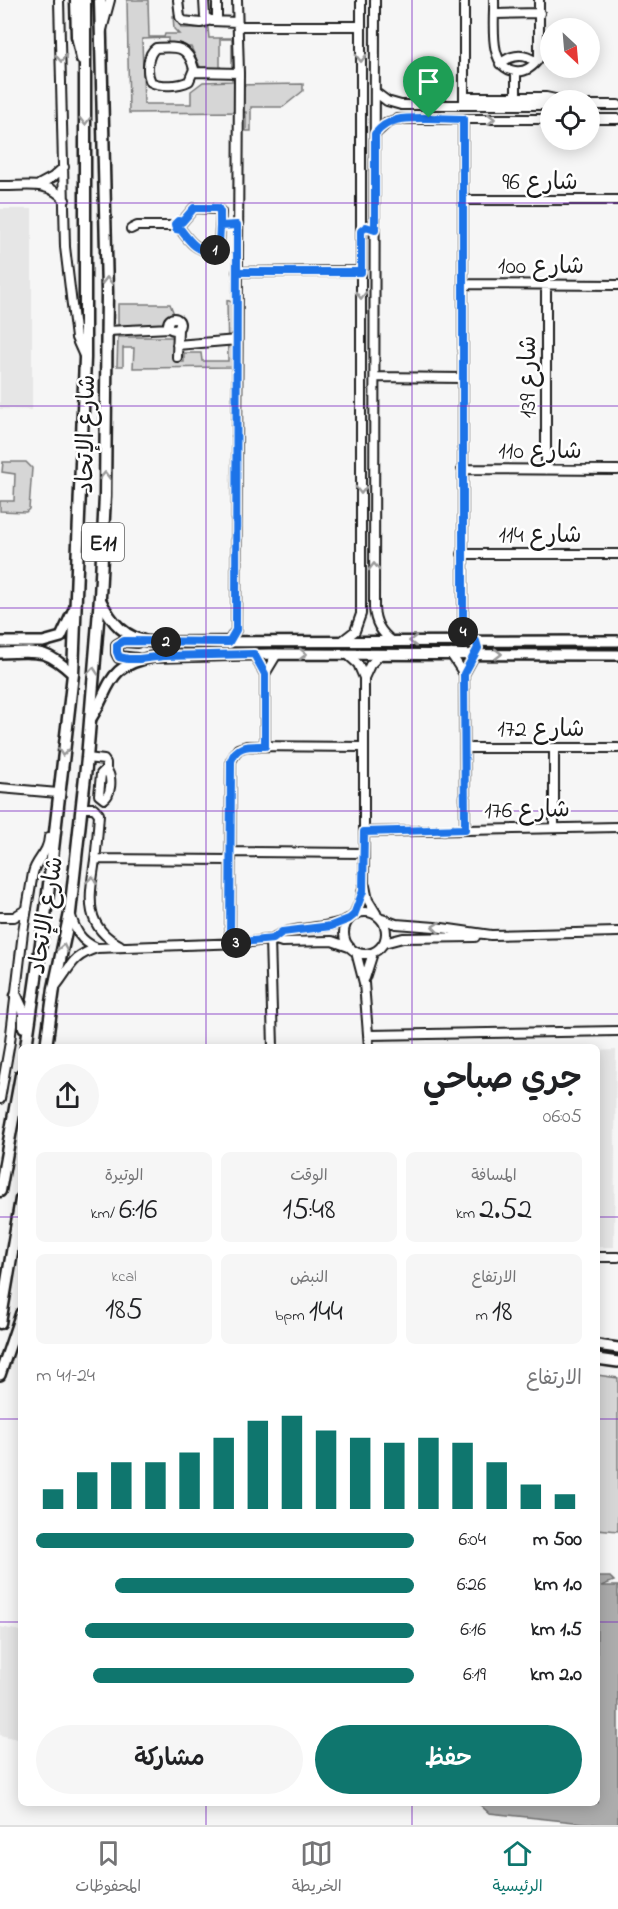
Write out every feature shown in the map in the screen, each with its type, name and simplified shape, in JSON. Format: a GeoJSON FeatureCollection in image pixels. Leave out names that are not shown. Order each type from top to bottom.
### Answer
{"type":"FeatureCollection","features":[{"type":"Feature","properties":{"kind":"highway"},"geometry":{"type":"LineString","coordinates":[[76,0],[78,45],[85,67]]}},
{"type":"Feature","properties":{"kind":"highway","name":"شارع الإتحاد"},"geometry":{"type":"LineString","coordinates":[[25,1044],[43,935],[73,674],[86,358],[85,0]]}},
{"type":"Feature","properties":{"kind":"highway","name":"شارع الإتحاد"},"geometry":{"type":"LineString","coordinates":[[46,1044],[54,988],[70,913],[87,758],[100,597],[105,496],[107,331],[100,0]]}},
{"type":"Feature","properties":{"kind":"highway"},"geometry":{"type":"LineString","coordinates":[[16,996],[25,1019],[22,1039],[24,1044]]}},
{"type":"Feature","properties":{"kind":"highway"},"geometry":{"type":"LineString","coordinates":[[0,1191],[18,1092]]}},
{"type":"Feature","properties":{"kind":"highway"},"geometry":{"type":"LineString","coordinates":[[0,1323],[4,1269],[18,1211]]}},
{"type":"Feature","properties":{"kind":"main road"},"geometry":{"type":"LineString","coordinates":[[100,597],[115,624],[132,637],[146,641]]}},
{"type":"Feature","properties":{"kind":"main road"},"geometry":{"type":"LineString","coordinates":[[0,642],[43,642],[61,637],[77,602]]}},
{"type":"Feature","properties":{"kind":"main road"},"geometry":{"type":"LineString","coordinates":[[618,641],[124,641],[117,645],[119,657],[128,659],[254,654],[618,655]]}},
{"type":"Feature","properties":{"kind":"main road"},"geometry":{"type":"LineString","coordinates":[[475,654],[478,648],[476,641]]}},
{"type":"Feature","properties":{"kind":"main road"},"geometry":{"type":"LineString","coordinates":[[0,653],[43,653],[60,662],[73,674]]}},
{"type":"Feature","properties":{"kind":"main road"},"geometry":{"type":"LineString","coordinates":[[89,722],[112,679],[125,666],[139,659]]}},
{"type":"Feature","properties":{"kind":"main road"},"geometry":{"type":"LineString","coordinates":[[0,1375],[18,1322]]}},
{"type":"Feature","properties":{"kind":"main road"},"geometry":{"type":"LineString","coordinates":[[8,1351],[18,1343]]}},
{"type":"Feature","properties":{"kind":"main road"},"geometry":{"type":"LineString","coordinates":[[600,1345],[618,1348]]}},
{"type":"Feature","properties":{"kind":"main road"},"geometry":{"type":"LineString","coordinates":[[600,1359],[618,1362]]}},
{"type":"Feature","properties":{"kind":"street","name":"شارع الإتحاد"},"geometry":{"type":"LineString","coordinates":[[59,0],[66,247],[76,338],[86,358]]}},
{"type":"Feature","properties":{"kind":"street","name":"شارع الإتحاد"},"geometry":{"type":"LineString","coordinates":[[100,34],[110,0]]}},
{"type":"Feature","properties":{"kind":"street"},"geometry":{"type":"LineString","coordinates":[[178,0],[180,17],[187,23],[201,23],[217,17],[217,0]]}},
{"type":"Feature","properties":{"kind":"street"},"geometry":{"type":"LineString","coordinates":[[204,0],[204,17],[210,21],[238,24],[361,26]]}},
{"type":"Feature","properties":{"kind":"street"},"geometry":{"type":"LineString","coordinates":[[237,0],[239,73],[236,630],[244,641]]}},
{"type":"Feature","properties":{"kind":"street"},"geometry":{"type":"LineString","coordinates":[[464,0],[464,101]]}},
{"type":"Feature","properties":{"kind":"street"},"geometry":{"type":"LineString","coordinates":[[494,0],[495,55],[500,64],[516,72],[528,69],[536,62],[540,49],[539,0]]}},
{"type":"Feature","properties":{"kind":"street"},"geometry":{"type":"LineString","coordinates":[[342,641],[358,626],[361,614],[361,3],[375,3],[375,599],[377,623],[392,641]]}},
{"type":"Feature","properties":{"kind":"street"},"geometry":{"type":"LineString","coordinates":[[495,14],[540,13]]}},
{"type":"Feature","properties":{"kind":"street"},"geometry":{"type":"LineString","coordinates":[[156,48],[183,49],[194,66],[194,72],[189,81],[185,83],[153,84],[148,76],[150,52],[156,48]]}},
{"type":"Feature","properties":{"kind":"street"},"geometry":{"type":"LineString","coordinates":[[500,64],[511,57],[518,56],[531,58],[536,62]]}},
{"type":"Feature","properties":{"kind":"street"},"geometry":{"type":"LineString","coordinates":[[194,72],[239,73]]}},
{"type":"Feature","properties":{"kind":"street"},"geometry":{"type":"LineString","coordinates":[[516,72],[516,101]]}},
{"type":"Feature","properties":{"kind":"street"},"geometry":{"type":"LineString","coordinates":[[375,92],[393,104],[429,105],[464,101],[516,101],[540,104]]}},
{"type":"Feature","properties":{"kind":"street"},"geometry":{"type":"LineString","coordinates":[[516,101],[540,98]]}},
{"type":"Feature","properties":{"kind":"street"},"geometry":{"type":"LineString","coordinates":[[429,105],[423,112],[429,118]]}},
{"type":"Feature","properties":{"kind":"street"},"geometry":{"type":"LineString","coordinates":[[600,105],[618,105]]}},
{"type":"Feature","properties":{"kind":"street"},"geometry":{"type":"LineString","coordinates":[[600,118],[618,119]]}},
{"type":"Feature","properties":{"kind":"street"},"geometry":{"type":"LineString","coordinates":[[375,134],[387,123],[397,119],[540,119]]}},
{"type":"Feature","properties":{"kind":"street"},"geometry":{"type":"LineString","coordinates":[[463,119],[463,641]]}},
{"type":"Feature","properties":{"kind":"street"},"geometry":{"type":"LineString","coordinates":[[0,186],[40,184],[53,177],[64,167]]}},
{"type":"Feature","properties":{"kind":"street"},"geometry":{"type":"LineString","coordinates":[[40,184],[54,190],[65,200]]}},
{"type":"Feature","properties":{"kind":"street","name":"شارع 96"},"geometry":{"type":"LineString","coordinates":[[462,200],[618,200]]}},
{"type":"Feature","properties":{"kind":"street"},"geometry":{"type":"LineString","coordinates":[[194,208],[215,208],[220,212],[219,244],[211,251],[193,245],[179,226],[194,208]]}},
{"type":"Feature","properties":{"kind":"street"},"geometry":{"type":"LineString","coordinates":[[361,217],[369,221],[375,217]]}},
{"type":"Feature","properties":{"kind":"street"},"geometry":{"type":"LineString","coordinates":[[220,226],[237,225]]}},
{"type":"Feature","properties":{"kind":"street"},"geometry":{"type":"LineString","coordinates":[[131,229],[137,226],[179,226]]}},
{"type":"Feature","properties":{"kind":"street"},"geometry":{"type":"LineString","coordinates":[[361,231],[366,227],[375,230]]}},
{"type":"Feature","properties":{"kind":"street"},"geometry":{"type":"LineString","coordinates":[[237,272],[361,272]]}},
{"type":"Feature","properties":{"kind":"street","name":"شارع 100"},"geometry":{"type":"LineString","coordinates":[[463,284],[618,285]]}},
{"type":"Feature","properties":{"kind":"street","name":"شارع 139"},"geometry":{"type":"LineString","coordinates":[[546,285],[546,470]]}},
{"type":"Feature","properties":{"kind":"street"},"geometry":{"type":"LineString","coordinates":[[107,331],[174,329],[177,357]]}},
{"type":"Feature","properties":{"kind":"street"},"geometry":{"type":"LineString","coordinates":[[177,345],[237,340]]}},
{"type":"Feature","properties":{"kind":"street"},"geometry":{"type":"LineString","coordinates":[[375,377],[462,378]]}},
{"type":"Feature","properties":{"kind":"street","name":"شارع 110"},"geometry":{"type":"LineString","coordinates":[[462,469],[618,470]]}},
{"type":"Feature","properties":{"kind":"street","name":"شارع 114"},"geometry":{"type":"LineString","coordinates":[[462,554],[618,554]]}},
{"type":"Feature","properties":{"kind":"street"},"geometry":{"type":"LineString","coordinates":[[361,598],[369,603],[375,599]]}},
{"type":"Feature","properties":{"kind":"street"},"geometry":{"type":"LineString","coordinates":[[229,642],[236,630]]}},
{"type":"Feature","properties":{"kind":"street"},"geometry":{"type":"LineString","coordinates":[[254,654],[265,674],[265,746]]}},
{"type":"Feature","properties":{"kind":"street"},"geometry":{"type":"LineString","coordinates":[[265,674],[278,654]]}},
{"type":"Feature","properties":{"kind":"street"},"geometry":{"type":"LineString","coordinates":[[347,654],[358,664],[364,678],[364,883],[361,899],[344,930],[344,936],[353,950],[364,983]]}},
{"type":"Feature","properties":{"kind":"street"},"geometry":{"type":"LineString","coordinates":[[451,654],[464,674]]}},
{"type":"Feature","properties":{"kind":"street"},"geometry":{"type":"LineString","coordinates":[[465,829],[464,674],[475,654]]}},
{"type":"Feature","properties":{"kind":"street"},"geometry":{"type":"LineString","coordinates":[[364,678],[370,665],[381,655]]}},
{"type":"Feature","properties":{"kind":"street"},"geometry":{"type":"LineString","coordinates":[[230,943],[232,757],[242,747],[364,747]]}},
{"type":"Feature","properties":{"kind":"street","name":"شارع 172"},"geometry":{"type":"LineString","coordinates":[[465,748],[618,748]]}},
{"type":"Feature","properties":{"kind":"street"},"geometry":{"type":"LineString","coordinates":[[554,748],[554,828]]}},
{"type":"Feature","properties":{"kind":"street"},"geometry":{"type":"LineString","coordinates":[[87,758],[104,760],[106,763],[106,771],[101,774],[99,795],[103,799],[98,811],[90,892],[92,914],[104,933],[122,946]]}},
{"type":"Feature","properties":{"kind":"street"},"geometry":{"type":"LineString","coordinates":[[0,788],[58,793]]}},
{"type":"Feature","properties":{"kind":"street"},"geometry":{"type":"LineString","coordinates":[[81,808],[94,808],[98,811]]}},
{"type":"Feature","properties":{"kind":"street"},"geometry":{"type":"LineString","coordinates":[[1,1095],[34,867],[47,851],[51,825],[56,816]]}},
{"type":"Feature","properties":{"kind":"street","name":"شارع 176"},"geometry":{"type":"LineString","coordinates":[[364,832],[618,826]]}},
{"type":"Feature","properties":{"kind":"street"},"geometry":{"type":"LineString","coordinates":[[95,859],[364,853]]}},
{"type":"Feature","properties":{"kind":"street"},"geometry":{"type":"LineString","coordinates":[[364,883],[368,900],[387,931],[384,943]]}},
{"type":"Feature","properties":{"kind":"street"},"geometry":{"type":"LineString","coordinates":[[0,917],[19,915],[27,909]]}},
{"type":"Feature","properties":{"kind":"street"},"geometry":{"type":"LineString","coordinates":[[272,939],[282,932],[331,926],[365,911],[396,924],[491,935]]}},
{"type":"Feature","properties":{"kind":"street"},"geometry":{"type":"LineString","coordinates":[[70,913],[76,930],[83,940],[97,948]]}},
{"type":"Feature","properties":{"kind":"street"},"geometry":{"type":"LineString","coordinates":[[9,917],[18,924],[23,932]]}},
{"type":"Feature","properties":{"kind":"street"},"geometry":{"type":"LineString","coordinates":[[369,1044],[365,972],[373,953],[384,943],[404,938],[455,939],[491,935],[618,932]]}},
{"type":"Feature","properties":{"kind":"street"},"geometry":{"type":"LineString","coordinates":[[272,939],[273,1044]]}},
{"type":"Feature","properties":{"kind":"street"},"geometry":{"type":"LineString","coordinates":[[54,988],[74,959],[97,948],[230,943],[272,939],[282,942],[332,941],[353,950],[373,953]]}},
{"type":"Feature","properties":{"kind":"street"},"geometry":{"type":"LineString","coordinates":[[369,1035],[618,1031]]}},
{"type":"Feature","properties":{"kind":"street"},"geometry":{"type":"LineString","coordinates":[[600,1257],[618,1257]]}},
{"type":"Feature","properties":{"kind":"shaded area"},"geometry":{"type":"Polygon","coordinates":[[[127,0],[148,0],[149,37],[179,34],[174,29],[173,16],[182,16],[181,28],[208,28],[209,38],[237,38],[237,85],[303,84],[303,91],[283,107],[251,107],[251,131],[246,131],[246,112],[129,113],[127,0]],[[168,38],[142,39],[144,104],[191,104],[191,91],[203,82],[232,81],[232,39],[220,39],[220,73],[203,73],[191,47],[168,47],[168,38]]]}},
{"type":"Feature","properties":{"kind":"shaded area"},"geometry":{"type":"Polygon","coordinates":[[[0,209],[32,209],[32,410],[0,409],[0,209]]]}},
{"type":"Feature","properties":{"kind":"shaded area"},"geometry":{"type":"Polygon","coordinates":[[[227,300],[236,304],[236,367],[133,368],[134,348],[123,348],[123,366],[117,366],[118,337],[172,337],[176,340],[176,362],[184,362],[184,353],[201,353],[202,361],[228,361],[227,300]]]}},
{"type":"Feature","properties":{"kind":"shaded area"},"geometry":{"type":"Polygon","coordinates":[[[118,304],[170,304],[174,314],[168,319],[166,329],[118,329],[118,304]]]}},
{"type":"Feature","properties":{"kind":"shaded area"},"geometry":{"type":"Polygon","coordinates":[[[3,462],[26,462],[32,468],[29,509],[26,512],[0,511],[0,501],[14,501],[15,474],[2,472],[3,462]]]}},
{"type":"Feature","properties":{"kind":"shaded area"},"geometry":{"type":"Polygon","coordinates":[[[616,1050],[614,1247],[600,1247],[600,1051],[616,1050]]]}},
{"type":"Feature","properties":{"kind":"shaded area"},"geometry":{"type":"Polygon","coordinates":[[[600,1375],[618,1378],[618,1531],[600,1529],[600,1375]]]}},
{"type":"Feature","properties":{"kind":"shaded area"},"geometry":{"type":"Polygon","coordinates":[[[600,1577],[610,1577],[614,1581],[601,1586],[618,1586],[618,1825],[489,1813],[481,1806],[600,1806],[600,1577]]]}},
{"type":"Feature","properties":{"kind":"shaded area"},"geometry":{"type":"Polygon","coordinates":[[[0,1627],[18,1630],[18,1739],[0,1735],[0,1627]]]}},
{"type":"Feature","properties":{"kind":"route"},"geometry":{"type":"LineString","coordinates":[[429,118],[397,119],[387,123],[375,134],[375,230],[366,227],[361,231],[361,272],[237,272],[237,225],[220,226],[218,208],[194,208],[182,222],[178,221],[175,224],[176,229],[181,230],[193,245],[208,251],[218,248],[220,226],[228,226],[237,225],[236,630],[229,642],[124,641],[117,645],[117,652],[119,657],[128,659],[254,654],[263,668],[265,674],[265,746],[242,747],[235,752],[231,761],[230,943],[273,939],[282,932],[337,925],[354,915],[361,899],[364,883],[364,832],[465,829],[464,674],[478,648],[476,641],[463,641],[462,607],[463,119],[429,118]]}}]}
